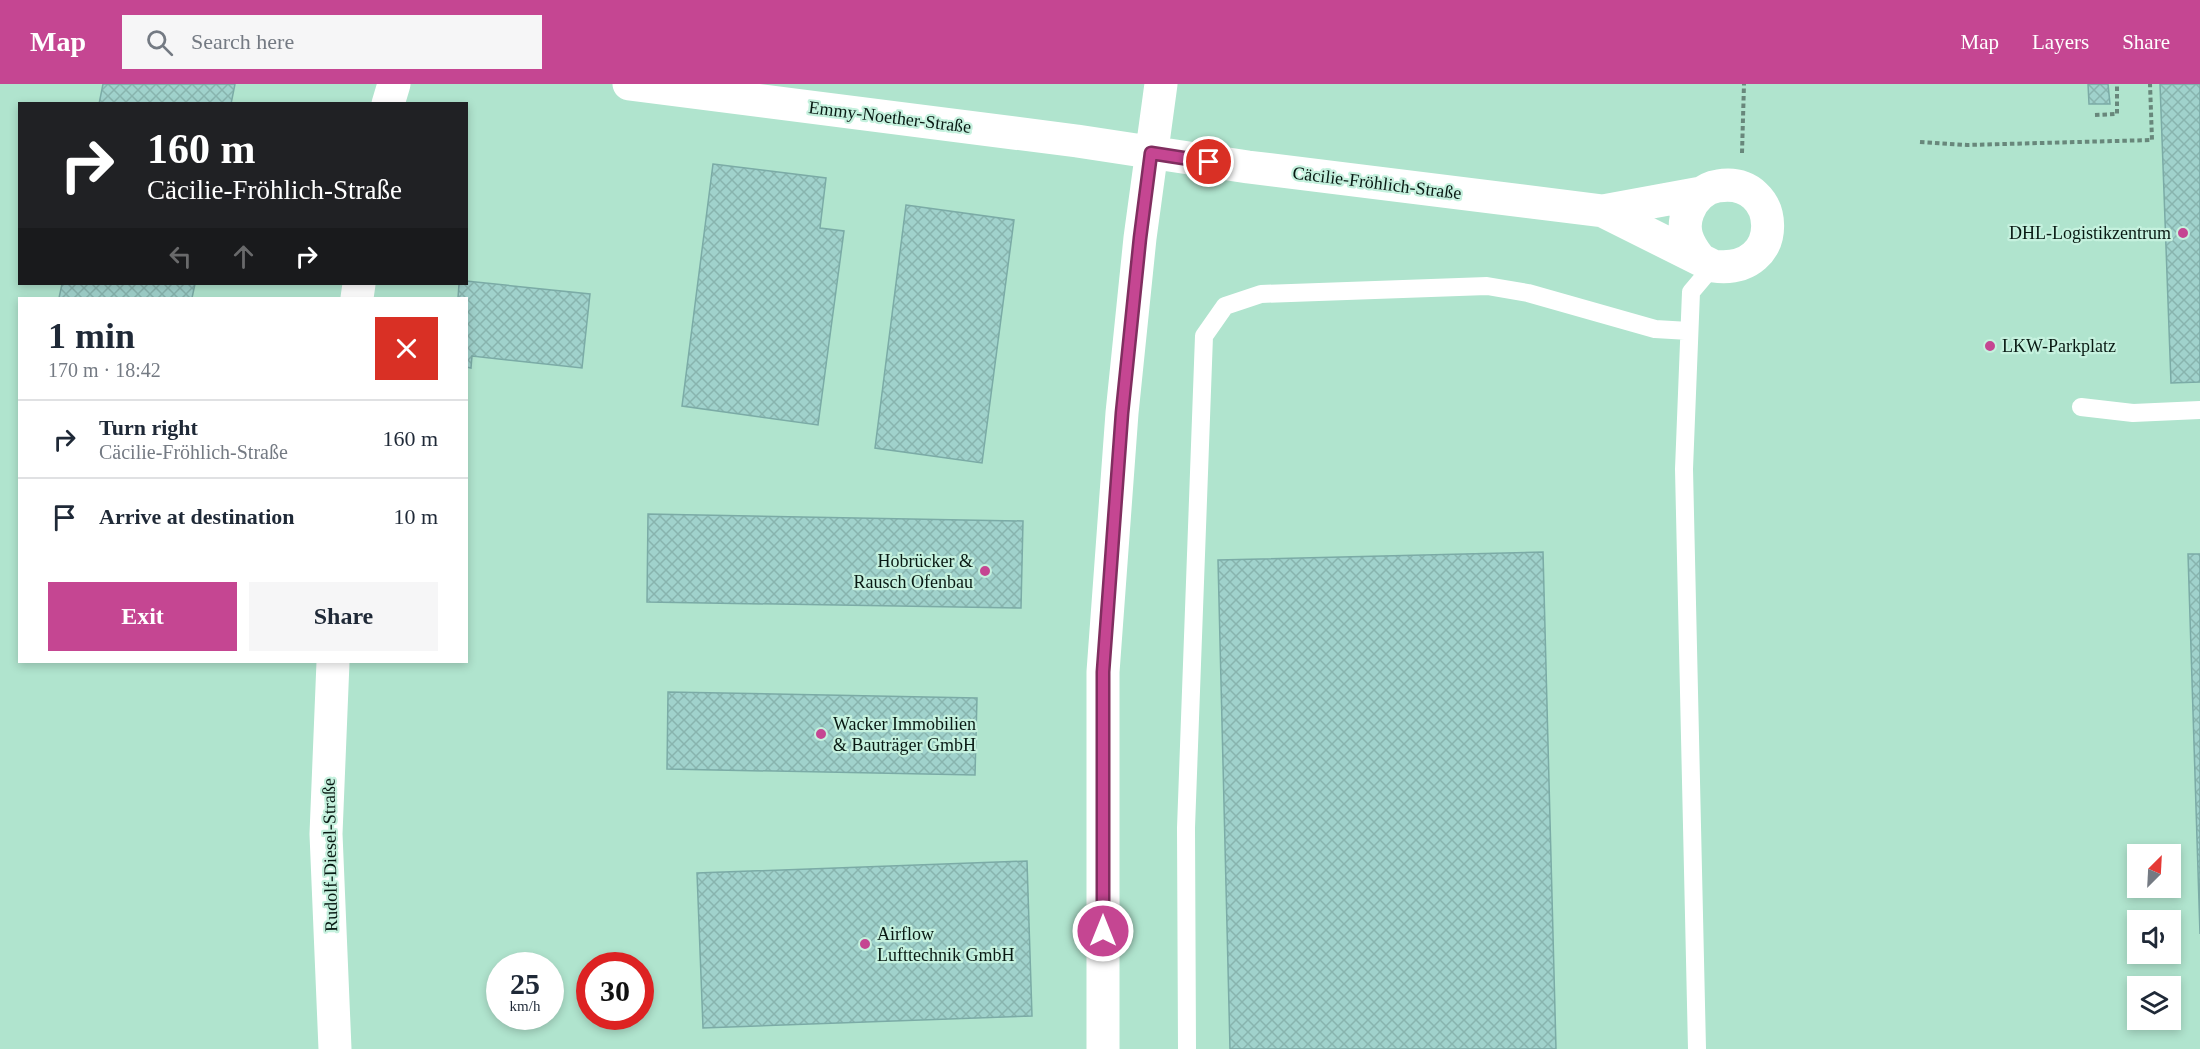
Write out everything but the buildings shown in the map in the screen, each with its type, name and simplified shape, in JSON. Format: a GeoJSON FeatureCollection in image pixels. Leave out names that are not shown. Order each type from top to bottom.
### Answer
{"type":"FeatureCollection","features":[{"type":"Feature","properties":{"kind":"street"},"geometry":{"type":"LineString","coordinates":[[389,102],[394,84]]}},
{"type":"Feature","properties":{"kind":"street","name":"Emmy-Noether-Straße"},"geometry":{"type":"LineString","coordinates":[[629,84],[1077,141],[1151,153]]}},
{"type":"Feature","properties":{"kind":"street"},"geometry":{"type":"LineString","coordinates":[[1103,1049],[1103,672],[1124,402],[1151,153],[1161,84]]}},
{"type":"Feature","properties":{"kind":"street","name":"Cäcilie-Fröhlich-Straße"},"geometry":{"type":"LineString","coordinates":[[1151,153],[1248,168],[1603,211],[1701,193],[1714,186],[1727,185],[1745,190],[1761,202],[1767,214],[1766,242],[1757,255],[1744,264],[1729,268],[1706,262],[1603,211]]}},
{"type":"Feature","properties":{"kind":"street"},"geometry":{"type":"LineString","coordinates":[[1701,193],[1691,204],[1686,218],[1685,233],[1690,247],[1706,262]]}},
{"type":"Feature","properties":{"kind":"street","name":"Rudolf-Diesel-Straße"},"geometry":{"type":"LineString","coordinates":[[333,663],[326,834],[335,1049]]}},
{"type":"Feature","properties":{"kind":"lane"},"geometry":{"type":"LineString","coordinates":[[1697,1049],[1684,469],[1691,291],[1706,262]]}},
{"type":"Feature","properties":{"kind":"lane"},"geometry":{"type":"LineString","coordinates":[[1187,1049],[1185,828],[1204,336],[1225,306],[1261,294],[1487,286],[1528,293],[1655,328],[1689,331]]}},
{"type":"Feature","properties":{"kind":"lane"},"geometry":{"type":"LineString","coordinates":[[2081,407],[2133,412],[2200,410]]}},
{"type":"Feature","properties":{"kind":"path"},"geometry":{"type":"LineString","coordinates":[[1744,84],[1741,152],[1745,190]]}},
{"type":"Feature","properties":{"kind":"path"},"geometry":{"type":"LineString","coordinates":[[2095,115],[2117,114],[2116,84]]}},
{"type":"Feature","properties":{"kind":"path"},"geometry":{"type":"LineString","coordinates":[[1920,142],[1967,145],[2152,140],[2150,84]]}},
{"type":"Feature","properties":{"kind":"shaded area"},"geometry":{"type":"Polygon","coordinates":[[[0,84],[2200,84],[2200,1049],[0,1049],[0,84]]]}},
{"type":"Feature","properties":{"kind":"place","name":"DHL-Logistikzentrum"},"geometry":{"type":"Point","coordinates":[2183,233]}},
{"type":"Feature","properties":{"kind":"place","name":"LKW-Parkplatz"},"geometry":{"type":"Point","coordinates":[1990,346]}},
{"type":"Feature","properties":{"kind":"place","name":"Hobrücker & Rausch Ofenbau"},"geometry":{"type":"Point","coordinates":[985,571]}},
{"type":"Feature","properties":{"kind":"place","name":"Wacker Immobilien & Bauträger GmbH"},"geometry":{"type":"Point","coordinates":[821,734]}},
{"type":"Feature","properties":{"kind":"place","name":"Airflow Lufttechnik GmbH"},"geometry":{"type":"Point","coordinates":[865,944]}},
{"type":"Feature","properties":{"kind":"route"},"geometry":{"type":"LineString","coordinates":[[1103,931],[1103,672],[1122,413],[1151,153],[1209,162]]}}]}
